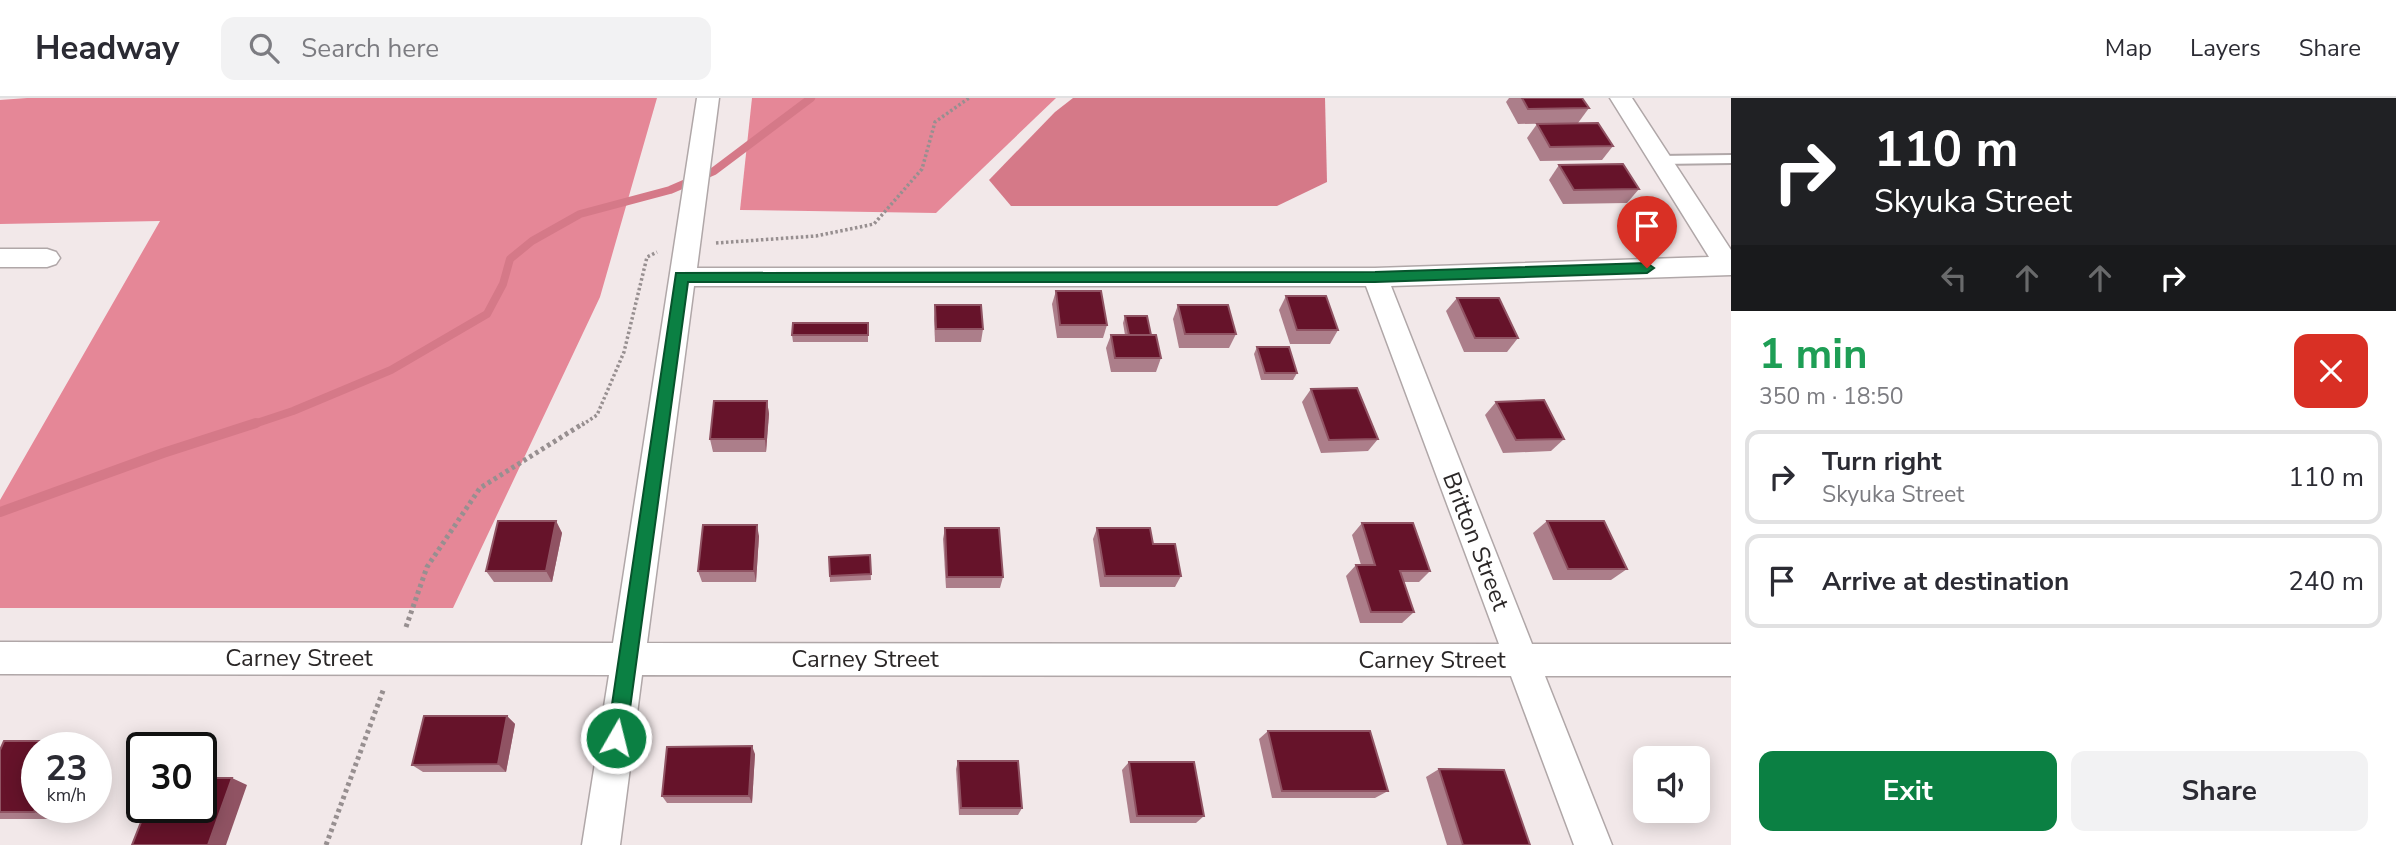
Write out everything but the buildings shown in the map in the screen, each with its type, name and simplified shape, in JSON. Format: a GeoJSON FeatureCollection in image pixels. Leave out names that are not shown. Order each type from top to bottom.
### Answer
{"type":"FeatureCollection","features":[{"type":"Feature","properties":{"kind":"street"},"geometry":{"type":"LineString","coordinates":[[601,845],[708,98]]}},
{"type":"Feature","properties":{"kind":"street"},"geometry":{"type":"LineString","coordinates":[[1621,98],[1730,266]]}},
{"type":"Feature","properties":{"kind":"street"},"geometry":{"type":"LineString","coordinates":[[0,258],[47,258]]}},
{"type":"Feature","properties":{"kind":"street"},"geometry":{"type":"LineString","coordinates":[[681,277],[1375,277],[1730,266]]}},
{"type":"Feature","properties":{"kind":"street","name":"Britton Street"},"geometry":{"type":"LineString","coordinates":[[1375,277],[1593,845]]}},
{"type":"Feature","properties":{"kind":"street","name":"Carney Street"},"geometry":{"type":"LineString","coordinates":[[0,658],[1731,660]]}},
{"type":"Feature","properties":{"kind":"lane"},"geometry":{"type":"LineString","coordinates":[[1660,160],[1731,159]]}},
{"type":"Feature","properties":{"kind":"path"},"geometry":{"type":"LineString","coordinates":[[326,845],[427,567],[480,488],[597,415],[624,352],[647,257],[665,247],[816,236],[874,223],[922,169],[935,122],[970,98]]}},
{"type":"Feature","properties":{"kind":"shaded area"},"geometry":{"type":"Polygon","coordinates":[[[657,98],[600,297],[453,608],[0,608],[0,500],[160,221],[0,224],[0,100],[657,98]]]}},
{"type":"Feature","properties":{"kind":"shaded area"},"geometry":{"type":"Polygon","coordinates":[[[752,98],[1056,98],[936,213],[740,210],[752,98]]]}},
{"type":"Feature","properties":{"kind":"shaded area"},"geometry":{"type":"Polygon","coordinates":[[[1073,98],[1325,98],[1327,182],[1277,206],[1011,206],[989,180],[1055,112],[1073,98]]]}},
{"type":"Feature","properties":{"kind":"waterway"},"geometry":{"type":"LineString","coordinates":[[251,425],[293,411],[391,370],[487,314],[503,284],[510,259],[532,241],[580,214],[670,190],[714,171],[811,98]]}},
{"type":"Feature","properties":{"kind":"waterway"},"geometry":{"type":"LineString","coordinates":[[0,512],[163,453],[256,423]]}},
{"type":"Feature","properties":{"kind":"route"},"geometry":{"type":"LineString","coordinates":[[616,738],[681,277],[1375,277],[1647,268]]}}]}
